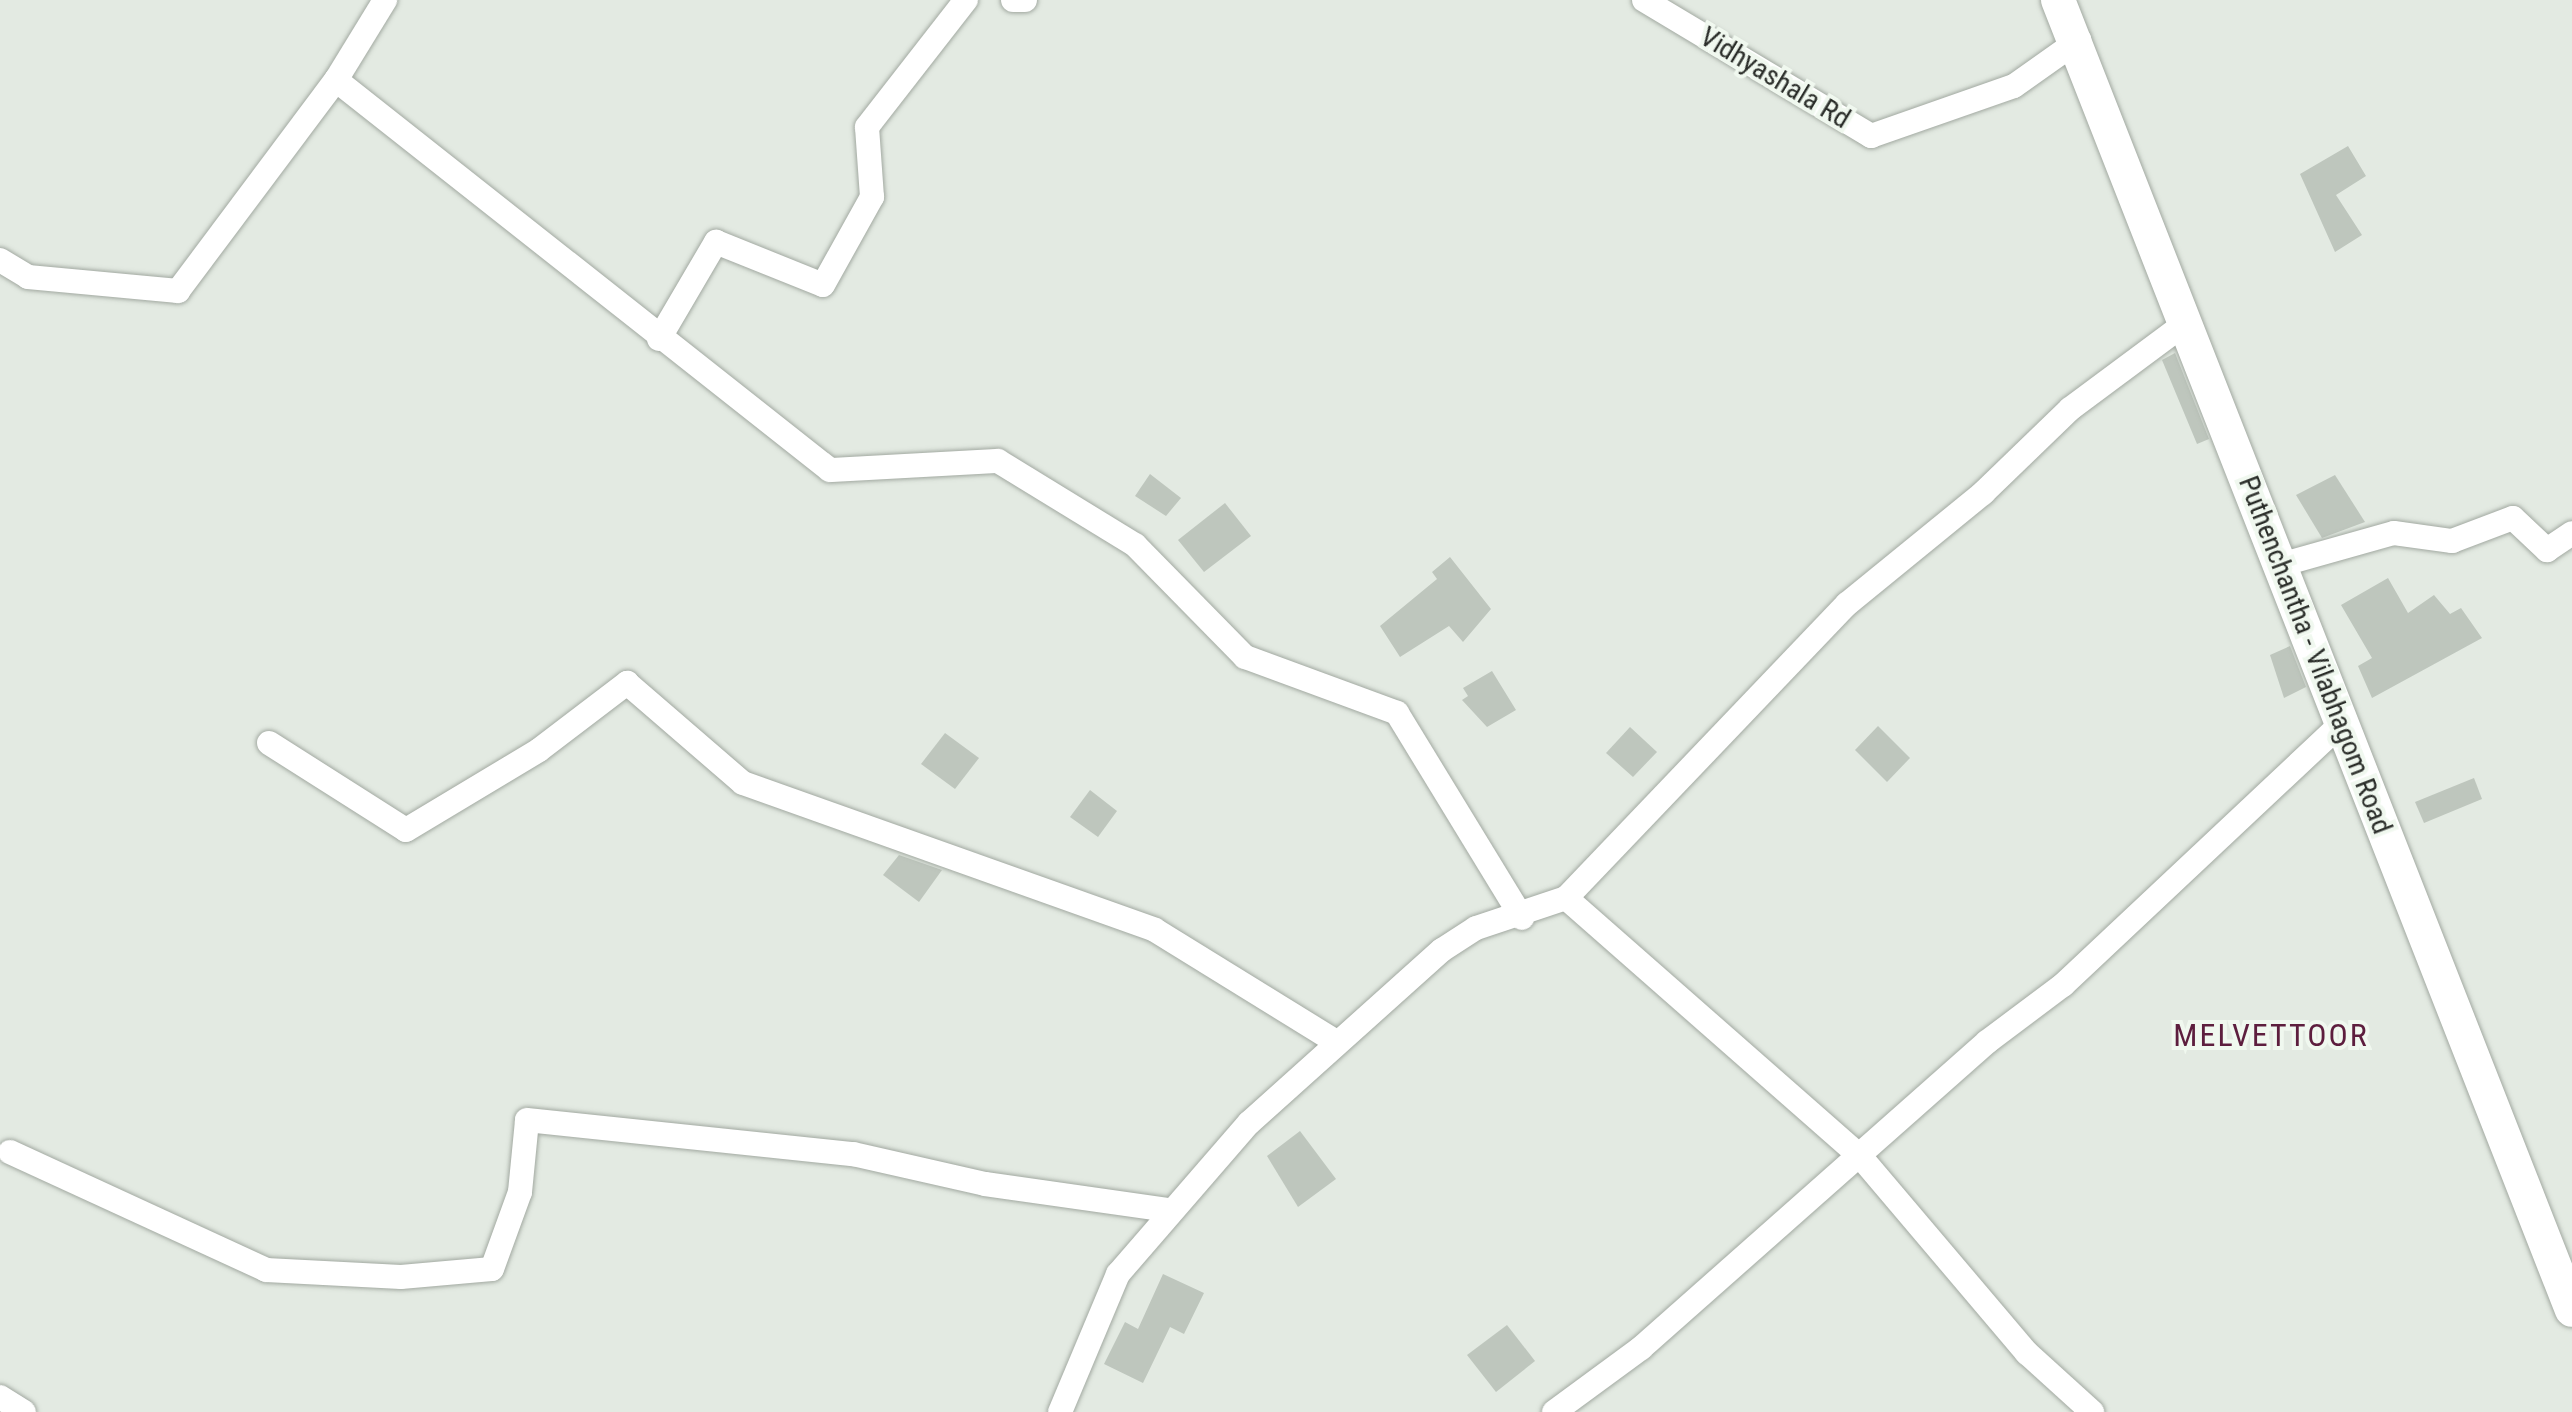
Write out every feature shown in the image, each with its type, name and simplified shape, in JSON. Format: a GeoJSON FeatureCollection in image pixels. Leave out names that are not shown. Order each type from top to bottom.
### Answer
{"type":"FeatureCollection","features":[{"type":"Feature","properties":{"kind":"main road","name":"Puthenchantha - Vilabhagom Road"},"geometry":{"type":"LineString","coordinates":[[2058,0],[2079,40],[2186,323],[2572,1310]]}},
{"type":"Feature","properties":{"kind":"street"},"geometry":{"type":"LineString","coordinates":[[0,260],[28,277],[178,291],[336,80],[385,0]]}},
{"type":"Feature","properties":{"kind":"street"},"geometry":{"type":"LineString","coordinates":[[659,339],[716,242],[823,285],[872,197],[867,127],[966,0]]}},
{"type":"Feature","properties":{"kind":"street"},"geometry":{"type":"LineString","coordinates":[[1013,0],[1025,0]]}},
{"type":"Feature","properties":{"kind":"street","name":"Vidhyashala Rd"},"geometry":{"type":"LineString","coordinates":[[1644,0],[1871,136],[2014,86],[2079,40]]}},
{"type":"Feature","properties":{"kind":"street"},"geometry":{"type":"LineString","coordinates":[[336,80],[659,339],[830,470],[998,461],[1135,545],[1245,657],[1397,713],[1522,918]]}},
{"type":"Feature","properties":{"kind":"street"},"geometry":{"type":"LineString","coordinates":[[1060,1412],[1118,1274],[1167,1210],[1336,1042],[1465,935],[1522,918],[1566,898],[1847,604],[1983,493],[2070,409],[2186,323]]}},
{"type":"Feature","properties":{"kind":"street"},"geometry":{"type":"LineString","coordinates":[[2280,565],[2394,533],[2452,541],[2513,518],[2547,550],[2572,533]]}},
{"type":"Feature","properties":{"kind":"street"},"geometry":{"type":"LineString","coordinates":[[269,743],[406,830],[539,750],[627,683],[743,783],[1155,930],[1336,1042]]}},
{"type":"Feature","properties":{"kind":"street"},"geometry":{"type":"LineString","coordinates":[[1554,1412],[1641,1348],[1859,1155],[2063,985],[2342,723]]}},
{"type":"Feature","properties":{"kind":"street"},"geometry":{"type":"LineString","coordinates":[[1566,898],[1859,1155],[2027,1353],[2092,1412]]}},
{"type":"Feature","properties":{"kind":"street"},"geometry":{"type":"LineString","coordinates":[[10,1152],[266,1270],[356,1275],[492,1269],[520,1192],[527,1120],[853,1154],[985,1184],[1167,1210]]}},
{"type":"Feature","properties":{"kind":"street"},"geometry":{"type":"LineString","coordinates":[[0,1397],[24,1412]]}},
{"type":"Feature","properties":{"kind":"building"},"geometry":{"type":"Polygon","coordinates":[[[2348,146],[2366,176],[2336,195],[2362,235],[2335,252],[2300,174],[2348,146]]]}},
{"type":"Feature","properties":{"kind":"building"},"geometry":{"type":"Polygon","coordinates":[[[2175,353],[2209,439],[2197,444],[2162,360],[2175,353]]]}},
{"type":"Feature","properties":{"kind":"building"},"geometry":{"type":"Polygon","coordinates":[[[1150,474],[1181,498],[1166,516],[1135,496],[1150,474]]]}},
{"type":"Feature","properties":{"kind":"building"},"geometry":{"type":"Polygon","coordinates":[[[2335,475],[2365,522],[2322,538],[2296,495],[2335,475]]]}},
{"type":"Feature","properties":{"kind":"building"},"geometry":{"type":"Polygon","coordinates":[[[1225,503],[1251,536],[1204,572],[1178,540],[1225,503]]]}},
{"type":"Feature","properties":{"kind":"building"},"geometry":{"type":"Polygon","coordinates":[[[1450,557],[1491,609],[1463,642],[1449,626],[1400,657],[1380,626],[1437,579],[1432,572],[1450,557]]]}},
{"type":"Feature","properties":{"kind":"building"},"geometry":{"type":"Polygon","coordinates":[[[2388,578],[2408,613],[2434,595],[2450,614],[2461,608],[2482,638],[2372,698],[2358,666],[2372,658],[2341,605],[2388,578]]]}},
{"type":"Feature","properties":{"kind":"building"},"geometry":{"type":"Polygon","coordinates":[[[2290,646],[2306,687],[2284,698],[2270,655],[2290,646]]]}},
{"type":"Feature","properties":{"kind":"building"},"geometry":{"type":"Polygon","coordinates":[[[1492,671],[1516,710],[1487,727],[1462,700],[1468,696],[1463,688],[1492,671]]]}},
{"type":"Feature","properties":{"kind":"building"},"geometry":{"type":"Polygon","coordinates":[[[1878,726],[1910,758],[1887,782],[1855,750],[1878,726]]]}},
{"type":"Feature","properties":{"kind":"building"},"geometry":{"type":"Polygon","coordinates":[[[1630,727],[1657,752],[1633,777],[1606,753],[1630,727]]]}},
{"type":"Feature","properties":{"kind":"building"},"geometry":{"type":"Polygon","coordinates":[[[945,733],[979,758],[955,789],[921,764],[945,733]]]}},
{"type":"Feature","properties":{"kind":"building"},"geometry":{"type":"Polygon","coordinates":[[[2474,778],[2482,799],[2424,823],[2415,802],[2474,778]]]}},
{"type":"Feature","properties":{"kind":"building"},"geometry":{"type":"Polygon","coordinates":[[[1090,790],[1117,811],[1098,837],[1070,817],[1090,790]]]}},
{"type":"Feature","properties":{"kind":"building"},"geometry":{"type":"Polygon","coordinates":[[[899,855],[942,870],[919,902],[883,875],[899,855]]]}},
{"type":"Feature","properties":{"kind":"building"},"geometry":{"type":"Polygon","coordinates":[[[1300,1131],[1336,1179],[1298,1207],[1267,1156],[1300,1131]]]}},
{"type":"Feature","properties":{"kind":"building"},"geometry":{"type":"Polygon","coordinates":[[[1163,1274],[1204,1293],[1184,1334],[1170,1327],[1143,1383],[1104,1364],[1125,1322],[1138,1329],[1163,1274]]]}},
{"type":"Feature","properties":{"kind":"building"},"geometry":{"type":"Polygon","coordinates":[[[1507,1325],[1535,1361],[1496,1392],[1467,1355],[1507,1325]]]}},
{"type":"Feature","properties":{"kind":"district","name":"MELVETTOOR"},"geometry":{"type":"Point","coordinates":[2271,1035]}}]}
